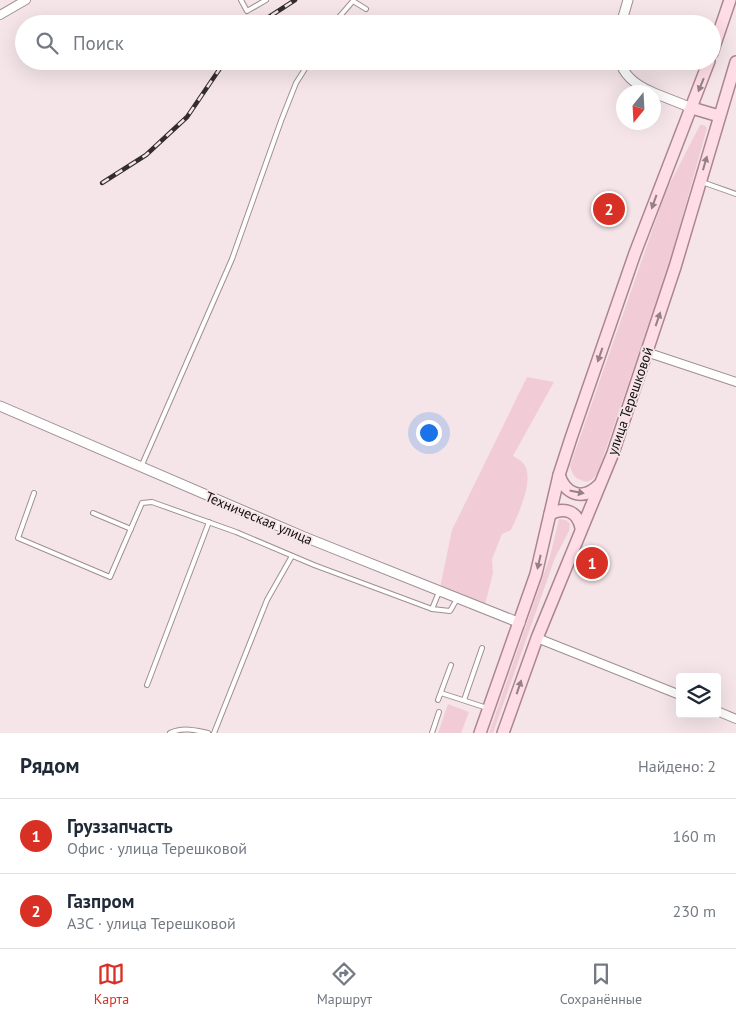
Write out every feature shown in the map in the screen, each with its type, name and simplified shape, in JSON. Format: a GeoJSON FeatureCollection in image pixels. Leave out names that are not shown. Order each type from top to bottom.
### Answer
{"type":"FeatureCollection","features":[{"type":"Feature","properties":{"kind":"main road"},"geometry":{"type":"LineString","coordinates":[[721,26],[730,0]]}},
{"type":"Feature","properties":{"kind":"main road","name":"улица Терешковой"},"geometry":{"type":"LineString","coordinates":[[503,733],[537,638],[613,453],[675,268],[736,62]]}},
{"type":"Feature","properties":{"kind":"main road"},"geometry":{"type":"LineString","coordinates":[[480,733],[520,624],[536,574],[559,475],[635,253],[706,70]]}},
{"type":"Feature","properties":{"kind":"main road"},"geometry":{"type":"LineString","coordinates":[[692,108],[719,116]]}},
{"type":"Feature","properties":{"kind":"main road"},"geometry":{"type":"LineString","coordinates":[[559,475],[562,484],[567,490],[574,493],[588,493],[600,484]]}},
{"type":"Feature","properties":{"kind":"main road"},"geometry":{"type":"LineString","coordinates":[[550,514],[557,511],[571,513],[577,516],[581,528]]}},
{"type":"Feature","properties":{"kind":"street"},"geometry":{"type":"LineString","coordinates":[[0,16],[26,0]]}},
{"type":"Feature","properties":{"kind":"street"},"geometry":{"type":"LineString","coordinates":[[624,15],[628,0]]}},
{"type":"Feature","properties":{"kind":"street"},"geometry":{"type":"LineString","coordinates":[[623,70],[638,85]]}},
{"type":"Feature","properties":{"kind":"street"},"geometry":{"type":"LineString","coordinates":[[661,96],[692,108]]}},
{"type":"Feature","properties":{"kind":"street"},"geometry":{"type":"LineString","coordinates":[[646,352],[736,382]]}},
{"type":"Feature","properties":{"kind":"street","name":"Техническая улица"},"geometry":{"type":"LineString","coordinates":[[0,406],[302,536],[520,624]]}},
{"type":"Feature","properties":{"kind":"street"},"geometry":{"type":"LineString","coordinates":[[537,638],[676,693]]}},
{"type":"Feature","properties":{"kind":"street"},"geometry":{"type":"LineString","coordinates":[[721,713],[736,719]]}},
{"type":"Feature","properties":{"kind":"lane"},"geometry":{"type":"LineString","coordinates":[[241,0],[247,11],[266,0]]}},
{"type":"Feature","properties":{"kind":"lane"},"geometry":{"type":"LineString","coordinates":[[340,15],[352,1],[366,9]]}},
{"type":"Feature","properties":{"kind":"lane"},"geometry":{"type":"LineString","coordinates":[[141,467],[232,259],[284,113],[296,83],[304,70]]}},
{"type":"Feature","properties":{"kind":"lane"},"geometry":{"type":"LineString","coordinates":[[700,182],[736,194]]}},
{"type":"Feature","properties":{"kind":"lane"},"geometry":{"type":"LineString","coordinates":[[34,494],[18,538],[110,577],[142,503],[152,502],[236,532],[292,556],[432,609],[450,612],[457,599]]}},
{"type":"Feature","properties":{"kind":"lane"},"geometry":{"type":"LineString","coordinates":[[93,513],[131,529]]}},
{"type":"Feature","properties":{"kind":"lane"},"geometry":{"type":"LineString","coordinates":[[147,685],[208,522]]}},
{"type":"Feature","properties":{"kind":"lane"},"geometry":{"type":"LineString","coordinates":[[214,733],[267,600],[292,556]]}},
{"type":"Feature","properties":{"kind":"lane"},"geometry":{"type":"LineString","coordinates":[[432,609],[439,592]]}},
{"type":"Feature","properties":{"kind":"lane"},"geometry":{"type":"LineString","coordinates":[[464,700],[482,648]]}},
{"type":"Feature","properties":{"kind":"lane"},"geometry":{"type":"LineString","coordinates":[[438,700],[451,665]]}},
{"type":"Feature","properties":{"kind":"lane"},"geometry":{"type":"LineString","coordinates":[[441,693],[489,709]]}},
{"type":"Feature","properties":{"kind":"lane"},"geometry":{"type":"LineString","coordinates":[[432,733],[439,712]]}},
{"type":"Feature","properties":{"kind":"lane"},"geometry":{"type":"LineString","coordinates":[[170,733],[193,729],[208,733]]}},
{"type":"Feature","properties":{"kind":"shaded area"},"geometry":{"type":"Polygon","coordinates":[[[700,125],[704,125],[707,128],[669,265],[598,472],[593,479],[587,482],[583,481],[572,473],[570,466],[666,191],[700,125]]]}},
{"type":"Feature","properties":{"kind":"shaded area"},"geometry":{"type":"Polygon","coordinates":[[[527,377],[554,382],[513,456],[522,462],[527,469],[527,486],[511,530],[502,534],[492,559],[493,573],[485,605],[440,588],[452,530],[527,377]]]}},
{"type":"Feature","properties":{"kind":"shaded area"},"geometry":{"type":"Polygon","coordinates":[[[559,519],[566,520],[570,524],[569,531],[555,558],[493,733],[489,733],[550,556],[559,519]]]}},
{"type":"Feature","properties":{"kind":"shaded area"},"geometry":{"type":"Polygon","coordinates":[[[448,704],[469,712],[461,733],[438,733],[448,704]]]}},
{"type":"Feature","properties":{"kind":"railway"},"geometry":{"type":"LineString","coordinates":[[272,15],[295,0]]}},
{"type":"Feature","properties":{"kind":"railway"},"geometry":{"type":"LineString","coordinates":[[102,183],[146,155],[187,117],[219,70]]}},
{"type":"Feature","properties":{"kind":"place","name":"Газпром"},"geometry":{"type":"Point","coordinates":[609,209]}},
{"type":"Feature","properties":{"kind":"place","name":"Груззапчасть"},"geometry":{"type":"Point","coordinates":[592,563]}}]}
